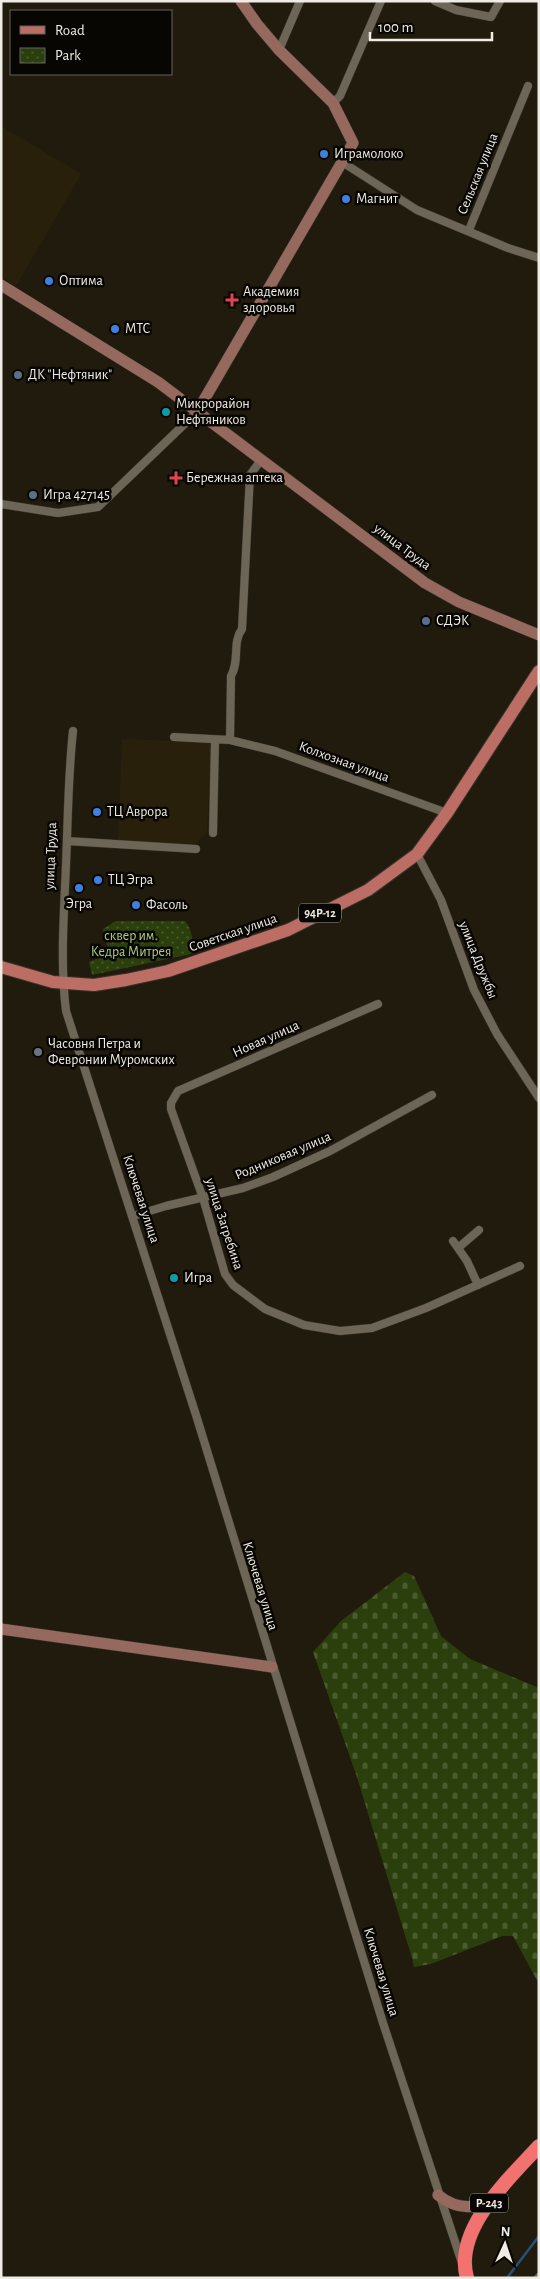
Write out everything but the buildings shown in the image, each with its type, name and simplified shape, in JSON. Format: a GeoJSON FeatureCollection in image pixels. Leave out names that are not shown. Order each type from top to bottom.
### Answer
{"type":"FeatureCollection","features":[{"type":"Feature","properties":{"kind":"highway","name":"Р-243"},"geometry":{"type":"LineString","coordinates":[[466,2275],[466,2254],[469,2239],[476,2222],[490,2201],[539,2146]]}},
{"type":"Feature","properties":{"kind":"main road","name":"Советская улица"},"geometry":{"type":"LineString","coordinates":[[1,967],[40,979],[94,985],[168,971],[288,930],[368,890],[417,854],[447,813],[539,671]]}},
{"type":"Feature","properties":{"kind":"street"},"geometry":{"type":"LineString","coordinates":[[1,504],[58,513],[98,507],[197,412],[354,143],[333,103],[279,50],[256,24],[241,1]]}},
{"type":"Feature","properties":{"kind":"street"},"geometry":{"type":"LineString","coordinates":[[279,50],[300,1]]}},
{"type":"Feature","properties":{"kind":"street"},"geometry":{"type":"LineString","coordinates":[[333,103],[340,96],[381,1]]}},
{"type":"Feature","properties":{"kind":"street"},"geometry":{"type":"LineString","coordinates":[[435,1],[463,12],[491,17],[500,1]]}},
{"type":"Feature","properties":{"kind":"street","name":"Сельская улица"},"geometry":{"type":"LineString","coordinates":[[528,86],[469,230],[508,248],[539,258]]}},
{"type":"Feature","properties":{"kind":"street"},"geometry":{"type":"LineString","coordinates":[[342,162],[403,203],[469,230]]}},
{"type":"Feature","properties":{"kind":"street","name":"улица Труда"},"geometry":{"type":"LineString","coordinates":[[1,285],[158,382],[425,583],[459,602],[539,635]]}},
{"type":"Feature","properties":{"kind":"street"},"geometry":{"type":"LineString","coordinates":[[230,740],[231,676],[237,667],[238,635],[242,629],[250,475],[261,460]]}},
{"type":"Feature","properties":{"kind":"street","name":"улица Труда"},"geometry":{"type":"LineString","coordinates":[[62,982],[68,781],[73,731]]}},
{"type":"Feature","properties":{"kind":"street","name":"Колхозная улица"},"geometry":{"type":"LineString","coordinates":[[174,737],[230,740],[275,751],[447,813]]}},
{"type":"Feature","properties":{"kind":"street"},"geometry":{"type":"LineString","coordinates":[[213,833],[215,740]]}},
{"type":"Feature","properties":{"kind":"street"},"geometry":{"type":"LineString","coordinates":[[67,841],[196,849]]}},
{"type":"Feature","properties":{"kind":"street","name":"улица Дружбы"},"geometry":{"type":"LineString","coordinates":[[417,854],[441,900],[474,990],[497,1034],[539,1098]]}},
{"type":"Feature","properties":{"kind":"street","name":"Ключевая улица"},"geometry":{"type":"LineString","coordinates":[[62,982],[66,1011],[196,1415],[272,1667],[438,2195],[466,2275]]}},
{"type":"Feature","properties":{"kind":"street","name":"Новая улица"},"geometry":{"type":"LineString","coordinates":[[170,1103],[178,1091],[378,1004]]}},
{"type":"Feature","properties":{"kind":"street","name":"Родниковая улица"},"geometry":{"type":"LineString","coordinates":[[133,1216],[166,1206],[243,1188],[289,1170],[330,1151],[432,1095]]}},
{"type":"Feature","properties":{"kind":"street","name":"улица Загребина"},"geometry":{"type":"LineString","coordinates":[[170,1103],[225,1274],[233,1285],[265,1309],[304,1325],[340,1331],[372,1328],[426,1308],[520,1266]]}},
{"type":"Feature","properties":{"kind":"street"},"geometry":{"type":"LineString","coordinates":[[458,1248],[480,1230]]}},
{"type":"Feature","properties":{"kind":"street"},"geometry":{"type":"LineString","coordinates":[[453,1241],[478,1285]]}},
{"type":"Feature","properties":{"kind":"street"},"geometry":{"type":"LineString","coordinates":[[1,1629],[272,1667]]}},
{"type":"Feature","properties":{"kind":"street"},"geometry":{"type":"LineString","coordinates":[[438,2195],[445,2200],[464,2207],[474,2207],[490,2201]]}},
{"type":"Feature","properties":{"kind":"shaded area"},"geometry":{"type":"Polygon","coordinates":[[[1,126],[81,174],[16,286],[1,277],[1,126]]]}},
{"type":"Feature","properties":{"kind":"shaded area"},"geometry":{"type":"Polygon","coordinates":[[[122,739],[205,742],[211,745],[207,833],[195,844],[118,841],[122,739]]]}},
{"type":"Feature","properties":{"kind":"green space","name":"сквер им. Кедра Митрея"},"geometry":{"type":"Polygon","coordinates":[[[116,921],[185,921],[192,937],[193,946],[191,954],[92,975],[89,962],[109,954],[103,929],[116,921]]]}},
{"type":"Feature","properties":{"kind":"green space"},"geometry":{"type":"Polygon","coordinates":[[[405,1572],[414,1576],[441,1636],[470,1659],[539,1688],[539,1984],[513,1936],[502,1936],[431,1964],[414,1967],[357,1777],[313,1652],[341,1621],[405,1572]]]}},
{"type":"Feature","properties":{"kind":"waterway"},"geometry":{"type":"LineString","coordinates":[[507,2278],[539,2236]]}},
{"type":"Feature","properties":{"kind":"place","name":"Играмолоко"},"geometry":{"type":"Point","coordinates":[324,154]}},
{"type":"Feature","properties":{"kind":"place","name":"Магнит"},"geometry":{"type":"Point","coordinates":[346,199]}},
{"type":"Feature","properties":{"kind":"place","name":"Оптима"},"geometry":{"type":"Point","coordinates":[49,281]}},
{"type":"Feature","properties":{"kind":"place","name":"Академия здоровья"},"geometry":{"type":"Point","coordinates":[232,300]}},
{"type":"Feature","properties":{"kind":"place","name":"МТС"},"geometry":{"type":"Point","coordinates":[115,329]}},
{"type":"Feature","properties":{"kind":"place","name":"ДК \"Нефтяник\""},"geometry":{"type":"Point","coordinates":[18,375]}},
{"type":"Feature","properties":{"kind":"place","name":"Микрорайон Нефтяников"},"geometry":{"type":"Point","coordinates":[166,412]}},
{"type":"Feature","properties":{"kind":"place","name":"Бережная аптека"},"geometry":{"type":"Point","coordinates":[176,478]}},
{"type":"Feature","properties":{"kind":"place","name":"Игра 427145"},"geometry":{"type":"Point","coordinates":[33,495]}},
{"type":"Feature","properties":{"kind":"place","name":"СДЭК"},"geometry":{"type":"Point","coordinates":[426,621]}},
{"type":"Feature","properties":{"kind":"place","name":"ТЦ Аврора"},"geometry":{"type":"Point","coordinates":[97,812]}},
{"type":"Feature","properties":{"kind":"place","name":"ТЦ Эгра"},"geometry":{"type":"Point","coordinates":[98,880]}},
{"type":"Feature","properties":{"kind":"place","name":"Эгра"},"geometry":{"type":"Point","coordinates":[79,888]}},
{"type":"Feature","properties":{"kind":"place","name":"Фасоль"},"geometry":{"type":"Point","coordinates":[136,905]}},
{"type":"Feature","properties":{"kind":"place","name":"Часовня Петра и Февронии Муромских"},"geometry":{"type":"Point","coordinates":[38,1052]}},
{"type":"Feature","properties":{"kind":"place","name":"Игра"},"geometry":{"type":"Point","coordinates":[174,1278]}}]}
